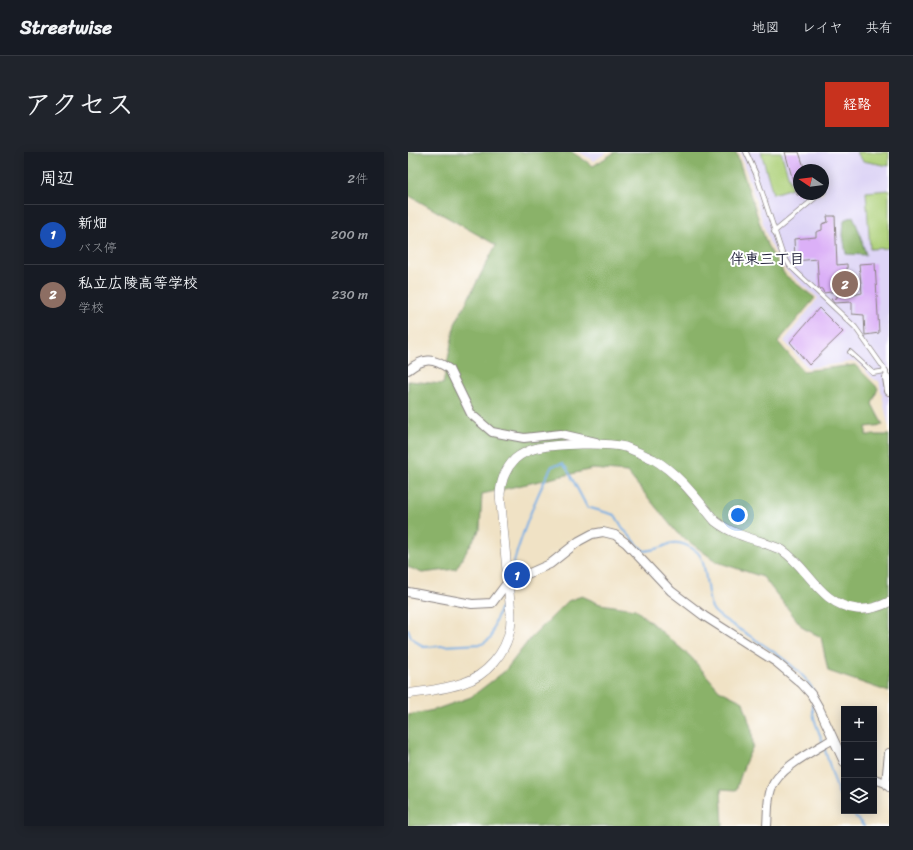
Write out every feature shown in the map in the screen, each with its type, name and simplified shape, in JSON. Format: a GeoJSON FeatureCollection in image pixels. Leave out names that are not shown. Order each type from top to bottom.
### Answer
{"type":"FeatureCollection","features":[{"type":"Feature","properties":{"kind":"street"},"geometry":{"type":"LineString","coordinates":[[408,370],[418,362],[427,360],[443,364],[449,369],[471,414],[492,432],[524,438],[561,434],[610,446],[625,448],[640,453],[668,468],[719,524],[736,534],[781,549],[795,560],[816,587],[836,603],[848,608],[862,609],[876,607],[889,602]]}},
{"type":"Feature","properties":{"kind":"street"},"geometry":{"type":"LineString","coordinates":[[886,375],[889,391]]}},
{"type":"Feature","properties":{"kind":"street"},"geometry":{"type":"LineString","coordinates":[[408,694],[463,683],[476,678],[499,656],[507,642],[511,614],[500,494],[502,481],[507,468],[515,459],[525,452],[536,448],[610,446]]}},
{"type":"Feature","properties":{"kind":"street"},"geometry":{"type":"LineString","coordinates":[[408,592],[472,604],[492,603],[507,583],[550,564],[578,541],[592,534],[603,532],[615,535],[626,543],[671,591],[704,616],[776,662],[802,684],[811,694],[819,708],[841,756]]}},
{"type":"Feature","properties":{"kind":"street"},"geometry":{"type":"LineString","coordinates":[[767,826],[768,802],[774,782],[798,760],[833,739]]}},
{"type":"Feature","properties":{"kind":"street"},"geometry":{"type":"LineString","coordinates":[[877,780],[888,785],[889,753]]}},
{"type":"Feature","properties":{"kind":"lane"},"geometry":{"type":"LineString","coordinates":[[746,152],[756,174],[782,253],[790,266],[855,326],[886,375]]}},
{"type":"Feature","properties":{"kind":"lane"},"geometry":{"type":"LineString","coordinates":[[774,232],[813,200]]}},
{"type":"Feature","properties":{"kind":"lane"},"geometry":{"type":"LineString","coordinates":[[850,352],[873,373],[886,375]]}},
{"type":"Feature","properties":{"kind":"shaded area"},"geometry":{"type":"Polygon","coordinates":[[[579,152],[607,152],[594,161],[579,152]]]}},
{"type":"Feature","properties":{"kind":"shaded area"},"geometry":{"type":"Polygon","coordinates":[[[740,152],[889,152],[889,428],[879,381],[873,379],[857,361],[808,368],[784,341],[818,298],[786,271],[769,242],[740,152]]]}},
{"type":"Feature","properties":{"kind":"green space"},"geometry":{"type":"Polygon","coordinates":[[[408,152],[572,152],[593,166],[615,152],[736,152],[767,245],[785,275],[815,298],[778,342],[803,371],[855,365],[878,388],[872,404],[883,425],[866,427],[866,435],[889,435],[889,692],[828,671],[821,637],[803,628],[763,577],[717,562],[677,533],[627,472],[593,469],[482,494],[480,529],[456,569],[422,573],[408,567],[408,381],[443,384],[455,324],[496,245],[408,195],[408,152]]]}},
{"type":"Feature","properties":{"kind":"green space"},"geometry":{"type":"Polygon","coordinates":[[[761,152],[781,152],[792,188],[773,194],[761,152]]]}},
{"type":"Feature","properties":{"kind":"green space"},"geometry":{"type":"Polygon","coordinates":[[[856,152],[889,152],[889,166],[863,161],[856,152]]]}},
{"type":"Feature","properties":{"kind":"green space"},"geometry":{"type":"Polygon","coordinates":[[[889,190],[889,248],[870,249],[866,192],[889,190]]]}},
{"type":"Feature","properties":{"kind":"green space"},"geometry":{"type":"Polygon","coordinates":[[[853,216],[866,255],[846,254],[843,235],[844,220],[853,216]]]}},
{"type":"Feature","properties":{"kind":"green space"},"geometry":{"type":"Polygon","coordinates":[[[582,596],[600,604],[635,609],[691,657],[719,690],[743,702],[752,731],[753,746],[745,763],[736,790],[721,789],[723,826],[408,826],[408,715],[434,710],[471,697],[505,671],[529,640],[568,601],[582,596]]]}},
{"type":"Feature","properties":{"kind":"building"},"geometry":{"type":"Polygon","coordinates":[[[785,152],[799,152],[803,164],[793,164],[793,181],[785,152]]]}},
{"type":"Feature","properties":{"kind":"building"},"geometry":{"type":"Polygon","coordinates":[[[827,216],[835,216],[837,265],[847,264],[848,296],[862,293],[859,264],[875,263],[879,333],[865,335],[864,315],[852,314],[852,302],[834,303],[831,299],[837,298],[837,291],[824,293],[822,289],[819,288],[817,259],[795,261],[794,239],[816,237],[816,232],[822,230],[822,224],[828,222],[827,216]]]}},
{"type":"Feature","properties":{"kind":"building"},"geometry":{"type":"Polygon","coordinates":[[[819,308],[843,332],[809,365],[790,342],[819,308]]]}},
{"type":"Feature","properties":{"kind":"waterway"},"geometry":{"type":"LineString","coordinates":[[511,572],[528,518],[545,479],[552,466],[562,464],[567,469],[587,507],[615,515],[624,530],[644,551],[676,543],[685,545],[696,551],[703,561],[708,595],[712,608],[716,614],[780,656],[801,675],[809,684],[814,693]]}},
{"type":"Feature","properties":{"kind":"waterway"},"geometry":{"type":"LineString","coordinates":[[408,629],[411,637],[423,647],[482,644],[491,638],[495,622],[505,596]]}},
{"type":"Feature","properties":{"kind":"waterway"},"geometry":{"type":"LineString","coordinates":[[813,703],[814,718],[823,743]]}},
{"type":"Feature","properties":{"kind":"waterway"},"geometry":{"type":"LineString","coordinates":[[824,747],[841,798]]}},
{"type":"Feature","properties":{"kind":"waterway"},"geometry":{"type":"LineString","coordinates":[[853,814],[864,826]]}},
{"type":"Feature","properties":{"kind":"place","name":"私立広陵高等学校"},"geometry":{"type":"Point","coordinates":[845,284]}},
{"type":"Feature","properties":{"kind":"place","name":"新畑"},"geometry":{"type":"Point","coordinates":[517,575]}},
{"type":"Feature","properties":{"kind":"district","name":"伴東三丁目"},"geometry":{"type":"Point","coordinates":[767,259]}}]}
